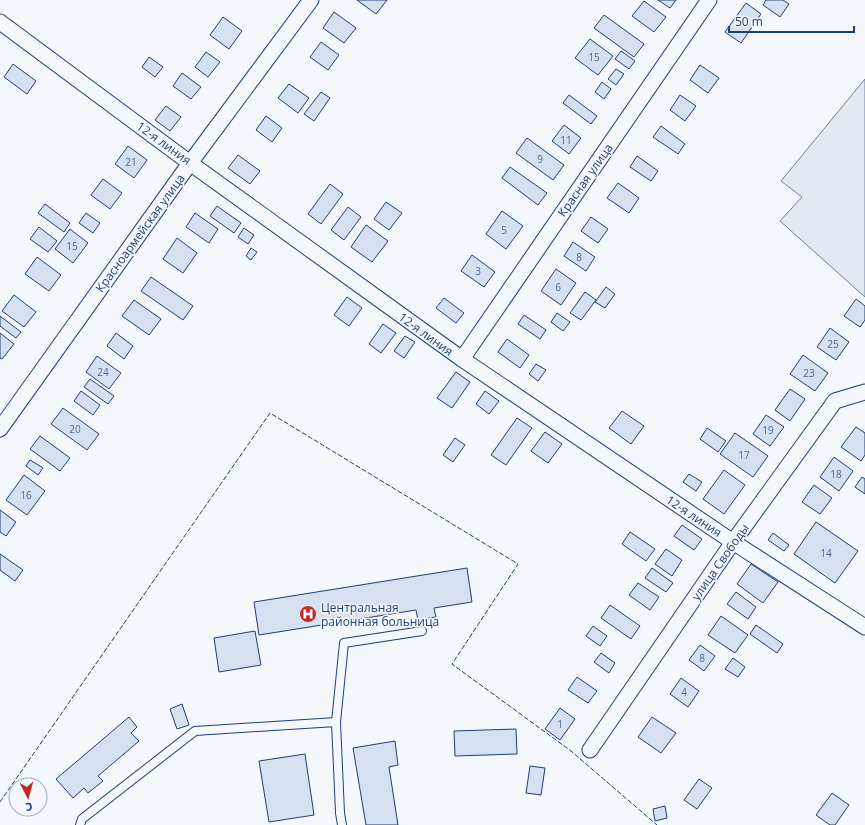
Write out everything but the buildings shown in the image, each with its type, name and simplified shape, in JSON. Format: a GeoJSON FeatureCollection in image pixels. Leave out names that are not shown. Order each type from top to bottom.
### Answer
{"type":"FeatureCollection","features":[{"type":"Feature","properties":{"kind":"street","name":"Красноармейская улица"},"geometry":{"type":"LineString","coordinates":[[0,429],[190,163],[311,0]]}},
{"type":"Feature","properties":{"kind":"street","name":"Красная улица"},"geometry":{"type":"LineString","coordinates":[[462,359],[709,0]]}},
{"type":"Feature","properties":{"kind":"street","name":"12-я линия"},"geometry":{"type":"LineString","coordinates":[[0,22],[190,163],[462,359],[733,542],[865,627]]}},
{"type":"Feature","properties":{"kind":"street","name":"улица Свободы"},"geometry":{"type":"LineString","coordinates":[[590,750],[733,542],[835,401],[865,392]]}},
{"type":"Feature","properties":{"kind":"lane"},"geometry":{"type":"LineString","coordinates":[[342,825],[340,813],[336,722],[344,643],[422,631]]}},
{"type":"Feature","properties":{"kind":"lane"},"geometry":{"type":"LineString","coordinates":[[80,825],[82,819],[195,732],[336,722]]}},
{"type":"Feature","properties":{"kind":"shaded area"},"geometry":{"type":"Polygon","coordinates":[[[865,79],[865,297],[780,221],[802,197],[781,181],[865,79]]]}},
{"type":"Feature","properties":{"kind":"fence"},"geometry":{"type":"LineString","coordinates":[[0,802],[270,413],[518,564],[452,664],[571,751],[657,825]]}},
{"type":"Feature","properties":{"kind":"place","name":"Центральная районная больница"},"geometry":{"type":"Point","coordinates":[308,614]}}]}
